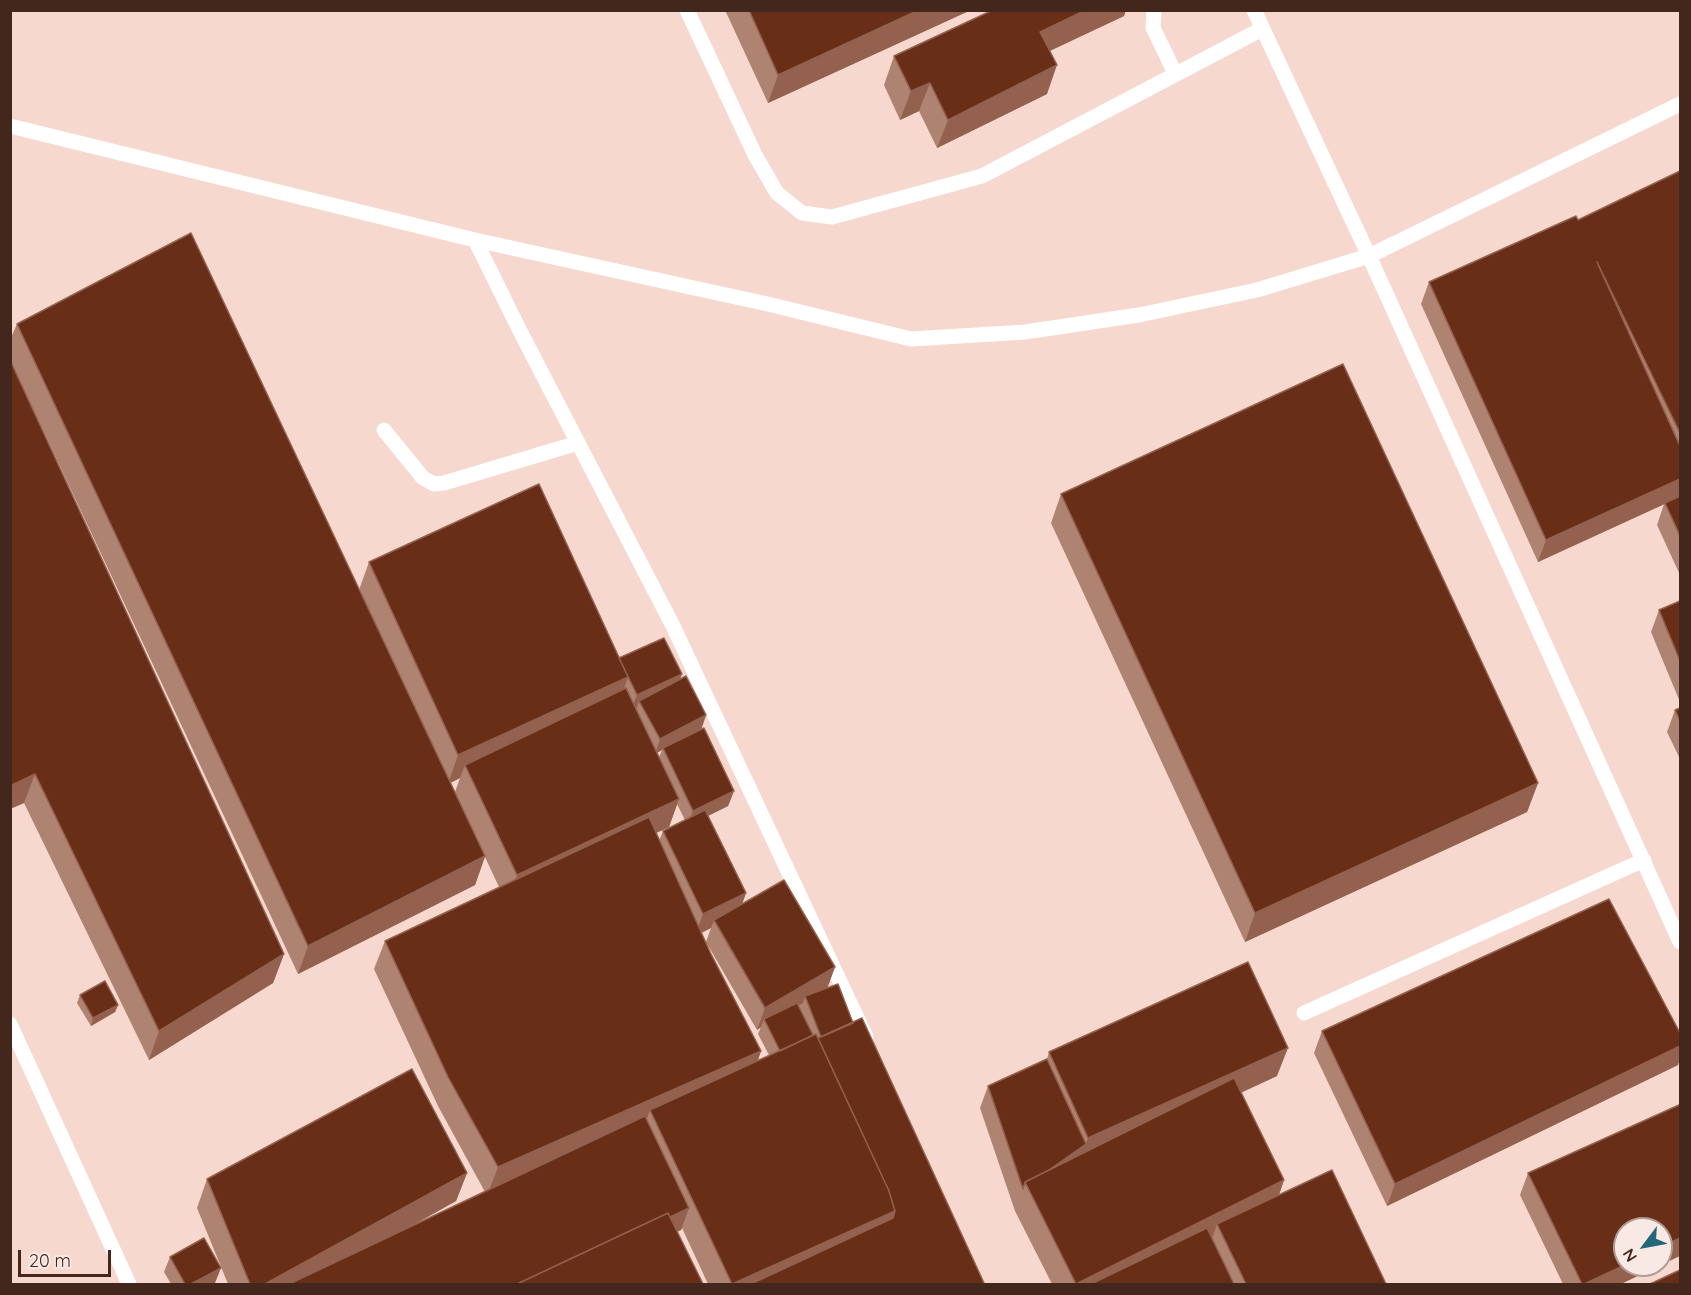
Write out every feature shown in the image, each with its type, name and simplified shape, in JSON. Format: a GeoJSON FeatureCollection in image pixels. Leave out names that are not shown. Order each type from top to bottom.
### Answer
{"type":"FeatureCollection","features":[{"type":"Feature","properties":{"kind":"lane"},"geometry":{"type":"LineString","coordinates":[[687,10],[755,155],[777,193],[802,213],[832,217],[982,176],[1262,29]]}},
{"type":"Feature","properties":{"kind":"lane"},"geometry":{"type":"LineString","coordinates":[[1154,10],[1153,28],[1175,73]]}},
{"type":"Feature","properties":{"kind":"lane"},"geometry":{"type":"LineString","coordinates":[[1254,10],[1369,256],[1680,942]]}},
{"type":"Feature","properties":{"kind":"lane"},"geometry":{"type":"LineString","coordinates":[[10,126],[475,240],[911,339],[1025,333],[1139,315],[1257,290],[1369,256],[1680,104]]}},
{"type":"Feature","properties":{"kind":"lane"},"geometry":{"type":"LineString","coordinates":[[475,240],[701,683],[871,1049]]}},
{"type":"Feature","properties":{"kind":"lane"},"geometry":{"type":"LineString","coordinates":[[384,430],[423,478],[434,484],[579,443]]}},
{"type":"Feature","properties":{"kind":"lane"},"geometry":{"type":"LineString","coordinates":[[1304,1013],[1644,860]]}},
{"type":"Feature","properties":{"kind":"lane"},"geometry":{"type":"LineString","coordinates":[[10,1024],[129,1284]]}},
{"type":"Feature","properties":{"kind":"building"},"geometry":{"type":"Polygon","coordinates":[[[749,10],[919,10],[778,75],[749,10]]]}},
{"type":"Feature","properties":{"kind":"building"},"geometry":{"type":"Polygon","coordinates":[[[993,10],[1086,10],[1040,32],[1057,65],[948,120],[930,83],[911,91],[894,56],[993,10]]]}},
{"type":"Feature","properties":{"kind":"building"},"geometry":{"type":"Polygon","coordinates":[[[1680,171],[1680,433],[1597,262],[1680,446],[1680,479],[1546,540],[1429,282],[1576,216],[1578,220],[1680,171]]]}},
{"type":"Feature","properties":{"kind":"building"},"geometry":{"type":"Polygon","coordinates":[[[191,233],[485,856],[308,946],[17,324],[191,233]]]}},
{"type":"Feature","properties":{"kind":"building"},"geometry":{"type":"Polygon","coordinates":[[[10,360],[284,954],[159,1031],[35,774],[10,786],[10,360]]]}},
{"type":"Feature","properties":{"kind":"building"},"geometry":{"type":"Polygon","coordinates":[[[1343,364],[1538,783],[1255,913],[1061,494],[1343,364]]]}},
{"type":"Feature","properties":{"kind":"building"},"geometry":{"type":"Polygon","coordinates":[[[539,484],[628,677],[458,755],[369,562],[539,484]]]}},
{"type":"Feature","properties":{"kind":"building"},"geometry":{"type":"Polygon","coordinates":[[[1680,496],[1680,536],[1665,503],[1680,496]]]}},
{"type":"Feature","properties":{"kind":"building"},"geometry":{"type":"Polygon","coordinates":[[[1680,601],[1680,661],[1659,610],[1680,601]]]}},
{"type":"Feature","properties":{"kind":"building"},"geometry":{"type":"Polygon","coordinates":[[[664,638],[682,674],[637,695],[619,658],[664,638]]]}},
{"type":"Feature","properties":{"kind":"building"},"geometry":{"type":"Polygon","coordinates":[[[686,676],[706,715],[660,739],[639,701],[686,676]]]}},
{"type":"Feature","properties":{"kind":"building"},"geometry":{"type":"Polygon","coordinates":[[[626,688],[679,799],[517,875],[465,765],[626,688]]]}},
{"type":"Feature","properties":{"kind":"building"},"geometry":{"type":"Polygon","coordinates":[[[1680,708],[1680,721],[1675,710],[1680,708]]]}},
{"type":"Feature","properties":{"kind":"building"},"geometry":{"type":"Polygon","coordinates":[[[704,728],[734,791],[693,811],[663,748],[704,728]]]}},
{"type":"Feature","properties":{"kind":"building"},"geometry":{"type":"Polygon","coordinates":[[[705,810],[746,893],[703,914],[663,831],[705,810]]]}},
{"type":"Feature","properties":{"kind":"building"},"geometry":{"type":"Polygon","coordinates":[[[649,817],[711,954],[761,1051],[498,1167],[448,1077],[385,941],[649,817]]]}},
{"type":"Feature","properties":{"kind":"building"},"geometry":{"type":"Polygon","coordinates":[[[784,880],[835,967],[765,1008],[714,920],[784,880]]]}},
{"type":"Feature","properties":{"kind":"building"},"geometry":{"type":"Polygon","coordinates":[[[1609,899],[1680,1033],[1680,1046],[1395,1184],[1322,1031],[1609,899]]]}},
{"type":"Feature","properties":{"kind":"building"},"geometry":{"type":"Polygon","coordinates":[[[1248,962],[1288,1048],[1088,1138],[1049,1052],[1248,962]]]}},
{"type":"Feature","properties":{"kind":"building"},"geometry":{"type":"Polygon","coordinates":[[[105,981],[118,1005],[93,1018],[80,995],[105,981]]]}},
{"type":"Feature","properties":{"kind":"building"},"geometry":{"type":"Polygon","coordinates":[[[838,984],[853,1023],[821,1037],[805,996],[838,984]]]}},
{"type":"Feature","properties":{"kind":"building"},"geometry":{"type":"Polygon","coordinates":[[[797,1003],[813,1035],[780,1051],[764,1019],[797,1003]]]}},
{"type":"Feature","properties":{"kind":"building"},"geometry":{"type":"Polygon","coordinates":[[[862,1018],[984,1283],[751,1284],[893,1218],[895,1211],[889,1191],[818,1038],[862,1018]]]}},
{"type":"Feature","properties":{"kind":"building"},"geometry":{"type":"Polygon","coordinates":[[[816,1034],[889,1191],[895,1211],[732,1284],[650,1110],[816,1034]]]}},
{"type":"Feature","properties":{"kind":"building"},"geometry":{"type":"Polygon","coordinates":[[[1047,1059],[1086,1144],[1049,1170],[1025,1182],[1023,1189],[988,1086],[1047,1059]]]}},
{"type":"Feature","properties":{"kind":"building"},"geometry":{"type":"Polygon","coordinates":[[[412,1069],[467,1173],[265,1284],[250,1284],[207,1179],[412,1069]]]}},
{"type":"Feature","properties":{"kind":"building"},"geometry":{"type":"Polygon","coordinates":[[[1234,1078],[1284,1180],[1076,1284],[1025,1182],[1234,1078]]]}},
{"type":"Feature","properties":{"kind":"building"},"geometry":{"type":"Polygon","coordinates":[[[1679,1105],[1680,1107],[1680,1238],[1673,1241],[1673,1217],[1613,1217],[1613,1271],[1584,1284],[1528,1173],[1679,1105]]]}},
{"type":"Feature","properties":{"kind":"building"},"geometry":{"type":"Polygon","coordinates":[[[645,1116],[689,1208],[670,1217],[668,1213],[517,1284],[289,1284],[645,1116]]]}},
{"type":"Feature","properties":{"kind":"building"},"geometry":{"type":"Polygon","coordinates":[[[1332,1170],[1386,1284],[1246,1284],[1217,1224],[1332,1170]]]}},
{"type":"Feature","properties":{"kind":"building"},"geometry":{"type":"Polygon","coordinates":[[[668,1213],[703,1284],[517,1284],[668,1213]]]}},
{"type":"Feature","properties":{"kind":"building"},"geometry":{"type":"Polygon","coordinates":[[[1207,1228],[1234,1284],[1091,1284],[1207,1228]]]}},
{"type":"Feature","properties":{"kind":"building"},"geometry":{"type":"Polygon","coordinates":[[[204,1238],[221,1268],[191,1284],[185,1284],[170,1257],[204,1238]]]}},
{"type":"Feature","properties":{"kind":"building"},"geometry":{"type":"Polygon","coordinates":[[[1680,1270],[1680,1284],[1650,1284],[1665,1277],[1673,1277],[1673,1273],[1680,1270]]]}}]}
